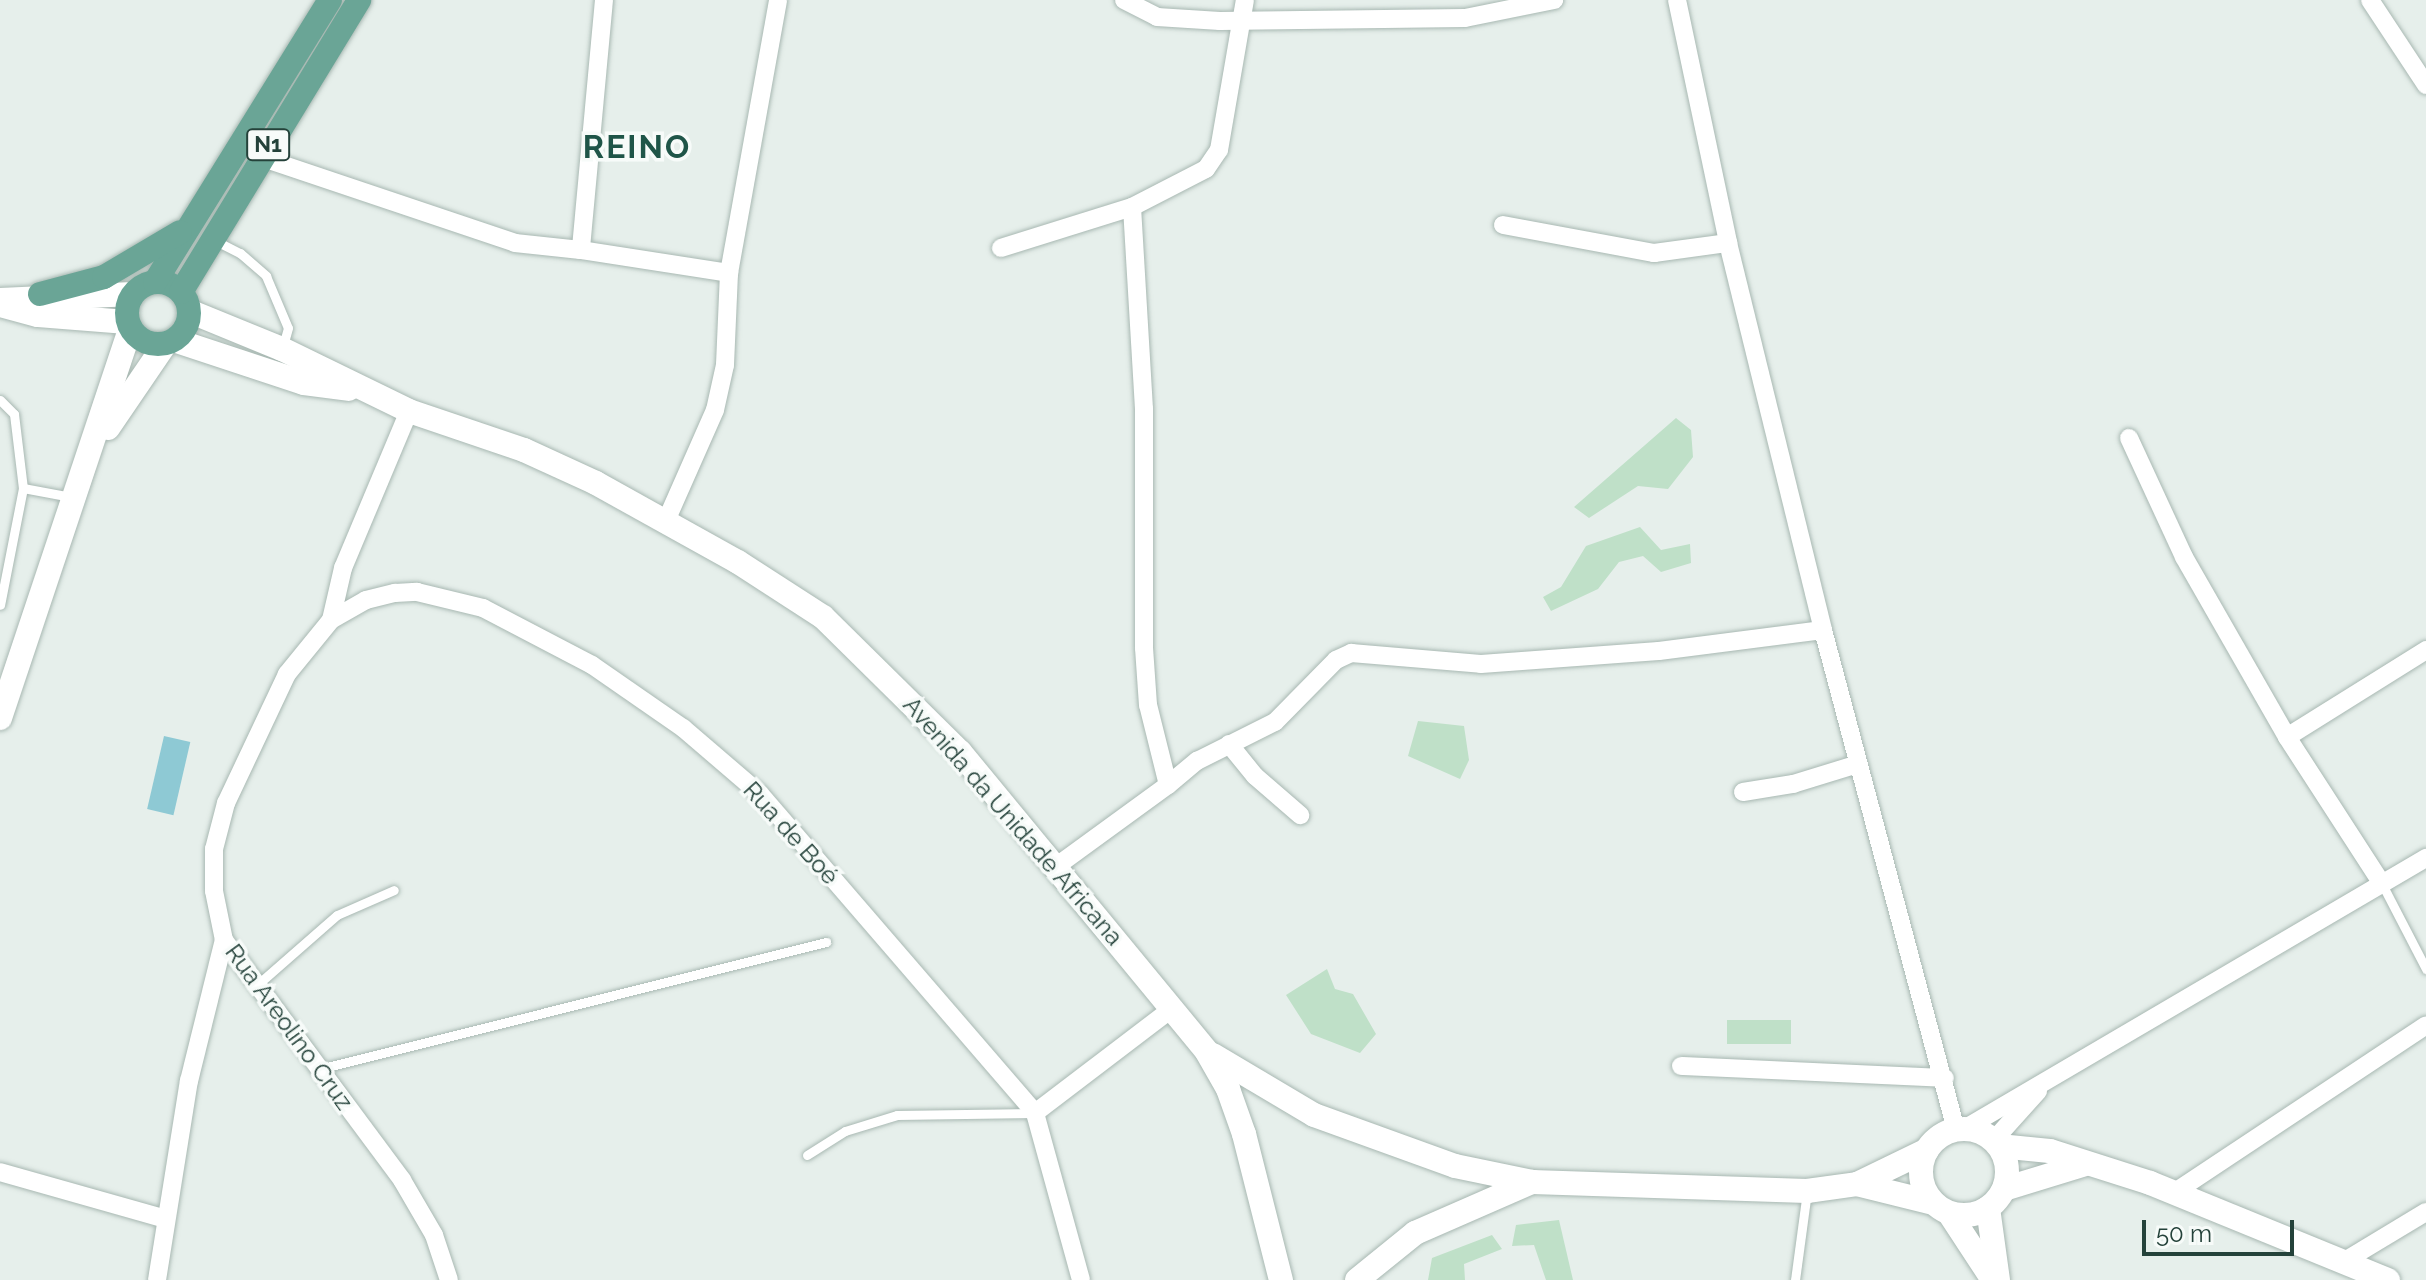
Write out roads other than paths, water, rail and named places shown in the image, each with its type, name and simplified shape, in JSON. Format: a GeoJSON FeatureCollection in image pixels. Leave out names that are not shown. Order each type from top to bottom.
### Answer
{"type":"FeatureCollection","features":[{"type":"Feature","properties":{"kind":"main road","name":"N1"},"geometry":{"type":"LineString","coordinates":[[144,288],[188,226],[330,0]]}},
{"type":"Feature","properties":{"kind":"main road","name":"N1"},"geometry":{"type":"LineString","coordinates":[[185,302],[212,239],[359,0]]}},
{"type":"Feature","properties":{"kind":"main road"},"geometry":{"type":"LineString","coordinates":[[40,294],[131,265],[188,226]]}},
{"type":"Feature","properties":{"kind":"main road"},"geometry":{"type":"LineString","coordinates":[[144,288],[185,302],[170,342],[139,339],[129,325],[144,288]]}},
{"type":"Feature","properties":{"kind":"street"},"geometry":{"type":"LineString","coordinates":[[581,250],[604,0]]}},
{"type":"Feature","properties":{"kind":"street"},"geometry":{"type":"LineString","coordinates":[[666,521],[715,410],[725,365],[729,273],[778,0]]}},
{"type":"Feature","properties":{"kind":"street"},"geometry":{"type":"LineString","coordinates":[[1124,0],[1157,17],[1244,20],[1465,18],[1554,0]]}},
{"type":"Feature","properties":{"kind":"street"},"geometry":{"type":"LineString","coordinates":[[1001,248],[1132,207],[1206,169],[1219,150],[1244,20],[1245,0]]}},
{"type":"Feature","properties":{"kind":"street"},"geometry":{"type":"LineString","coordinates":[[1677,0],[1728,243],[1823,630],[1960,1129]]}},
{"type":"Feature","properties":{"kind":"street"},"geometry":{"type":"LineString","coordinates":[[2370,0],[2426,85]]}},
{"type":"Feature","properties":{"kind":"street"},"geometry":{"type":"LineString","coordinates":[[260,157],[515,243],[729,273]]}},
{"type":"Feature","properties":{"kind":"street"},"geometry":{"type":"LineString","coordinates":[[1132,207],[1144,409],[1144,648],[1148,705],[1168,785]]}},
{"type":"Feature","properties":{"kind":"street"},"geometry":{"type":"LineString","coordinates":[[1503,225],[1654,253],[1728,243]]}},
{"type":"Feature","properties":{"kind":"street"},"geometry":{"type":"LineString","coordinates":[[0,302],[40,294],[144,288]]}},
{"type":"Feature","properties":{"kind":"street"},"geometry":{"type":"LineString","coordinates":[[0,302],[38,315],[129,325],[93,450],[0,718]]}},
{"type":"Feature","properties":{"kind":"street","name":"Avenida da Unidade Africana"},"geometry":{"type":"LineString","coordinates":[[185,302],[409,411],[524,450],[666,521],[823,617],[911,699],[1207,1052],[1228,1089],[1244,1134],[1281,1280]]}},
{"type":"Feature","properties":{"kind":"street"},"geometry":{"type":"LineString","coordinates":[[93,450],[170,342]]}},
{"type":"Feature","properties":{"kind":"street","name":"Avenida da Unidade Africana"},"geometry":{"type":"LineString","coordinates":[[170,342],[304,383],[375,393]]}},
{"type":"Feature","properties":{"kind":"street","name":"Rua Areolino Cruz"},"geometry":{"type":"LineString","coordinates":[[409,411],[348,554],[331,620],[287,674],[226,803],[214,849],[214,891],[224,940],[402,1180],[434,1235],[449,1280]]}},
{"type":"Feature","properties":{"kind":"street"},"geometry":{"type":"LineString","coordinates":[[2129,438],[2184,557],[2287,737],[2382,884]]}},
{"type":"Feature","properties":{"kind":"street","name":"Rua de Boé"},"geometry":{"type":"LineString","coordinates":[[331,620],[366,600],[395,593],[417,592],[483,608],[592,665],[683,728],[760,794],[1035,1113],[1081,1280]]}},
{"type":"Feature","properties":{"kind":"street"},"geometry":{"type":"LineString","coordinates":[[1054,868],[1229,744],[1275,722],[1336,660],[1351,653],[1481,664],[1659,651],[1823,630]]}},
{"type":"Feature","properties":{"kind":"street"},"geometry":{"type":"LineString","coordinates":[[2287,737],[2426,650]]}},
{"type":"Feature","properties":{"kind":"street"},"geometry":{"type":"LineString","coordinates":[[1229,744],[1255,776],[1300,815]]}},
{"type":"Feature","properties":{"kind":"street"},"geometry":{"type":"LineString","coordinates":[[1743,792],[1793,784],[1858,764]]}},
{"type":"Feature","properties":{"kind":"street"},"geometry":{"type":"LineString","coordinates":[[1207,1052],[1314,1115],[1455,1166],[1532,1182],[1807,1191],[1857,1184],[1927,1150],[2042,1085],[2426,858]]}},
{"type":"Feature","properties":{"kind":"street"},"geometry":{"type":"LineString","coordinates":[[157,1280],[163,1218],[189,1081],[224,940]]}},
{"type":"Feature","properties":{"kind":"street"},"geometry":{"type":"LineString","coordinates":[[1035,1113],[1173,1008]]}},
{"type":"Feature","properties":{"kind":"street"},"geometry":{"type":"LineString","coordinates":[[2175,1192],[2426,1025]]}},
{"type":"Feature","properties":{"kind":"street"},"geometry":{"type":"LineString","coordinates":[[1681,1066],[1945,1078]]}},
{"type":"Feature","properties":{"kind":"street"},"geometry":{"type":"LineString","coordinates":[[1996,1143],[2042,1085]]}},
{"type":"Feature","properties":{"kind":"street"},"geometry":{"type":"LineString","coordinates":[[1960,1129],[1996,1143],[2050,1151],[2175,1192],[2388,1280]]}},
{"type":"Feature","properties":{"kind":"street"},"geometry":{"type":"LineString","coordinates":[[1996,1143],[2006,1162],[2004,1189]]}},
{"type":"Feature","properties":{"kind":"street"},"geometry":{"type":"LineString","coordinates":[[1927,1150],[1922,1184],[1995,1280]]}},
{"type":"Feature","properties":{"kind":"street"},"geometry":{"type":"LineString","coordinates":[[1857,1184],[1969,1216],[1988,1208],[2004,1189],[2086,1164]]}},
{"type":"Feature","properties":{"kind":"street"},"geometry":{"type":"LineString","coordinates":[[0,1172],[163,1218]]}},
{"type":"Feature","properties":{"kind":"street"},"geometry":{"type":"LineString","coordinates":[[1357,1280],[1415,1233],[1532,1182]]}},
{"type":"Feature","properties":{"kind":"street"},"geometry":{"type":"LineString","coordinates":[[1988,1208],[1995,1280]]}},
{"type":"Feature","properties":{"kind":"street"},"geometry":{"type":"LineString","coordinates":[[2343,1262],[2426,1212]]}},
{"type":"Feature","properties":{"kind":"lane"},"geometry":{"type":"LineString","coordinates":[[212,239],[240,253],[266,276],[288,328],[282,349]]}},
{"type":"Feature","properties":{"kind":"lane"},"geometry":{"type":"LineString","coordinates":[[0,400],[14,414],[23,488],[0,605]]}},
{"type":"Feature","properties":{"kind":"lane"},"geometry":{"type":"LineString","coordinates":[[23,488],[76,498]]}},
{"type":"Feature","properties":{"kind":"lane"},"geometry":{"type":"LineString","coordinates":[[2382,884],[2426,969]]}},
{"type":"Feature","properties":{"kind":"lane"},"geometry":{"type":"LineString","coordinates":[[257,985],[337,915],[394,890]]}},
{"type":"Feature","properties":{"kind":"lane"},"geometry":{"type":"LineString","coordinates":[[319,1069],[826,942]]}},
{"type":"Feature","properties":{"kind":"lane"},"geometry":{"type":"LineString","coordinates":[[807,1155],[845,1131],[897,1115],[1035,1113]]}},
{"type":"Feature","properties":{"kind":"lane"},"geometry":{"type":"LineString","coordinates":[[1795,1280],[1807,1191]]}},
{"type":"Feature","properties":{"kind":"water"},"geometry":{"type":"Polygon","coordinates":[[[164,736],[190,742],[173,815],[147,809],[164,736]]]}},
{"type":"Feature","properties":{"kind":"district","name":"REINO"},"geometry":{"type":"Point","coordinates":[637,147]}}]}
